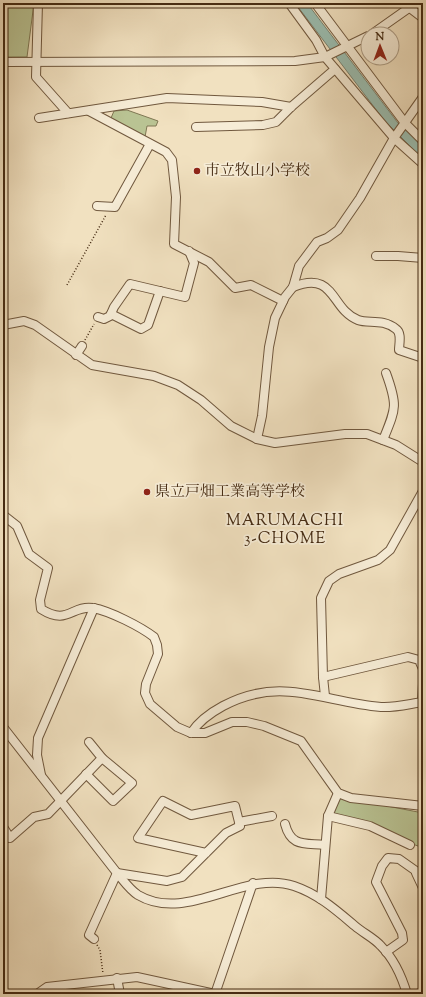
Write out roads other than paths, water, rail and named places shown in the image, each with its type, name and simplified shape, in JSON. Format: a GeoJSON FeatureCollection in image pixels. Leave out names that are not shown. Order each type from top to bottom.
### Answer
{"type":"FeatureCollection","features":[{"type":"Feature","properties":{"kind":"street"},"geometry":{"type":"LineString","coordinates":[[38,3],[35,62],[36,77],[68,113]]}},
{"type":"Feature","properties":{"kind":"street"},"geometry":{"type":"LineString","coordinates":[[289,3],[335,69],[394,138],[423,164]]}},
{"type":"Feature","properties":{"kind":"street"},"geometry":{"type":"LineString","coordinates":[[315,3],[345,48],[405,123],[423,141]]}},
{"type":"Feature","properties":{"kind":"street"},"geometry":{"type":"LineString","coordinates":[[384,26],[413,6],[423,18]]}},
{"type":"Feature","properties":{"kind":"street"},"geometry":{"type":"LineString","coordinates":[[3,62],[295,61],[327,56],[360,40]]}},
{"type":"Feature","properties":{"kind":"street"},"geometry":{"type":"LineString","coordinates":[[196,127],[263,126],[276,122],[290,107],[335,69]]}},
{"type":"Feature","properties":{"kind":"street"},"geometry":{"type":"LineString","coordinates":[[39,118],[167,98],[262,102],[290,107]]}},
{"type":"Feature","properties":{"kind":"street"},"geometry":{"type":"LineString","coordinates":[[257,440],[262,416],[269,347],[275,318],[292,286],[299,266],[317,242],[327,238],[338,230],[360,198],[394,138],[423,98]]}},
{"type":"Feature","properties":{"kind":"street"},"geometry":{"type":"LineString","coordinates":[[89,111],[166,152],[172,160],[176,197],[174,244],[209,262],[235,288],[251,285],[283,301]]}},
{"type":"Feature","properties":{"kind":"street"},"geometry":{"type":"LineString","coordinates":[[97,206],[110,208],[115,207],[150,144]]}},
{"type":"Feature","properties":{"kind":"street"},"geometry":{"type":"LineString","coordinates":[[98,317],[104,319],[110,316],[130,284],[185,297],[194,263],[189,251]]}},
{"type":"Feature","properties":{"kind":"street"},"geometry":{"type":"LineString","coordinates":[[376,256],[423,258]]}},
{"type":"Feature","properties":{"kind":"street"},"geometry":{"type":"LineString","coordinates":[[292,286],[304,282],[317,283],[324,286],[348,313],[358,321],[378,321],[397,329],[400,334],[399,350],[423,358]]}},
{"type":"Feature","properties":{"kind":"street"},"geometry":{"type":"LineString","coordinates":[[111,314],[141,329],[148,324],[160,291]]}},
{"type":"Feature","properties":{"kind":"street"},"geometry":{"type":"LineString","coordinates":[[3,325],[24,321],[92,365],[154,376],[178,385],[202,400],[231,426],[257,440],[275,443],[345,434],[367,434],[396,445],[423,462]]}},
{"type":"Feature","properties":{"kind":"street"},"geometry":{"type":"LineString","coordinates":[[76,355],[82,346]]}},
{"type":"Feature","properties":{"kind":"street"},"geometry":{"type":"LineString","coordinates":[[383,440],[394,413],[394,395],[386,373]]}},
{"type":"Feature","properties":{"kind":"street"},"geometry":{"type":"LineString","coordinates":[[325,696],[323,678],[321,598],[329,581],[339,574],[378,560],[390,550],[423,491]]}},
{"type":"Feature","properties":{"kind":"street"},"geometry":{"type":"LineString","coordinates":[[3,515],[17,526],[29,554],[48,568],[40,600],[41,609],[51,615],[59,617],[88,608],[94,608],[119,618],[154,637],[158,654],[146,684],[145,693],[150,704],[177,727],[191,733],[205,733],[232,722],[247,722],[285,733],[301,741],[307,747],[338,793],[351,798],[423,806]]}},
{"type":"Feature","properties":{"kind":"street"},"geometry":{"type":"LineString","coordinates":[[42,777],[37,755],[38,738],[94,608]]}},
{"type":"Feature","properties":{"kind":"street"},"geometry":{"type":"LineString","coordinates":[[323,678],[408,657],[419,660],[423,669]]}},
{"type":"Feature","properties":{"kind":"street"},"geometry":{"type":"LineString","coordinates":[[191,733],[197,724],[215,711],[236,700],[252,694],[277,690],[325,696],[382,707],[423,702],[423,684]]}},
{"type":"Feature","properties":{"kind":"street"},"geometry":{"type":"LineString","coordinates":[[3,727],[59,801],[117,873],[138,895],[161,903],[178,903],[212,898],[253,883],[275,883],[294,886],[321,899],[381,946],[394,963],[407,994]]}},
{"type":"Feature","properties":{"kind":"street"},"geometry":{"type":"LineString","coordinates":[[86,774],[113,800],[132,783],[102,758],[89,742]]}},
{"type":"Feature","properties":{"kind":"street"},"geometry":{"type":"LineString","coordinates":[[3,826],[10,838],[34,817],[48,814],[102,758]]}},
{"type":"Feature","properties":{"kind":"street"},"geometry":{"type":"LineString","coordinates":[[321,899],[324,845],[328,816],[338,793]]}},
{"type":"Feature","properties":{"kind":"street"},"geometry":{"type":"LineString","coordinates":[[117,873],[167,881],[182,877],[206,853],[226,833],[240,826],[235,806],[191,815],[164,801],[138,838],[206,853]]}},
{"type":"Feature","properties":{"kind":"street"},"geometry":{"type":"LineString","coordinates":[[239,822],[272,816]]}},
{"type":"Feature","properties":{"kind":"street"},"geometry":{"type":"LineString","coordinates":[[328,816],[370,826],[410,845]]}},
{"type":"Feature","properties":{"kind":"street"},"geometry":{"type":"LineString","coordinates":[[285,824],[288,835],[297,843],[324,845]]}},
{"type":"Feature","properties":{"kind":"street"},"geometry":{"type":"LineString","coordinates":[[386,952],[403,940],[402,933],[376,882],[382,866],[388,858],[391,857],[399,859],[420,874],[423,888]]}},
{"type":"Feature","properties":{"kind":"street"},"geometry":{"type":"LineString","coordinates":[[94,939],[89,935],[117,873]]}},
{"type":"Feature","properties":{"kind":"street"},"geometry":{"type":"LineString","coordinates":[[37,994],[47,987],[117,978],[137,977],[215,994],[253,883]]}},
{"type":"Feature","properties":{"kind":"street"},"geometry":{"type":"LineString","coordinates":[[117,978],[120,994]]}},
{"type":"Feature","properties":{"kind":"street"},"geometry":{"type":"LineString","coordinates":[[417,994],[423,992]]}},
{"type":"Feature","properties":{"kind":"place","name":"市立牧山小学校"},"geometry":{"type":"Point","coordinates":[197,171]}},
{"type":"Feature","properties":{"kind":"place","name":"県立戸畑工業高等学校"},"geometry":{"type":"Point","coordinates":[147,492]}},
{"type":"Feature","properties":{"kind":"district","name":"MARUMACHI 3-CHOME"},"geometry":{"type":"Point","coordinates":[285,530]}}]}
